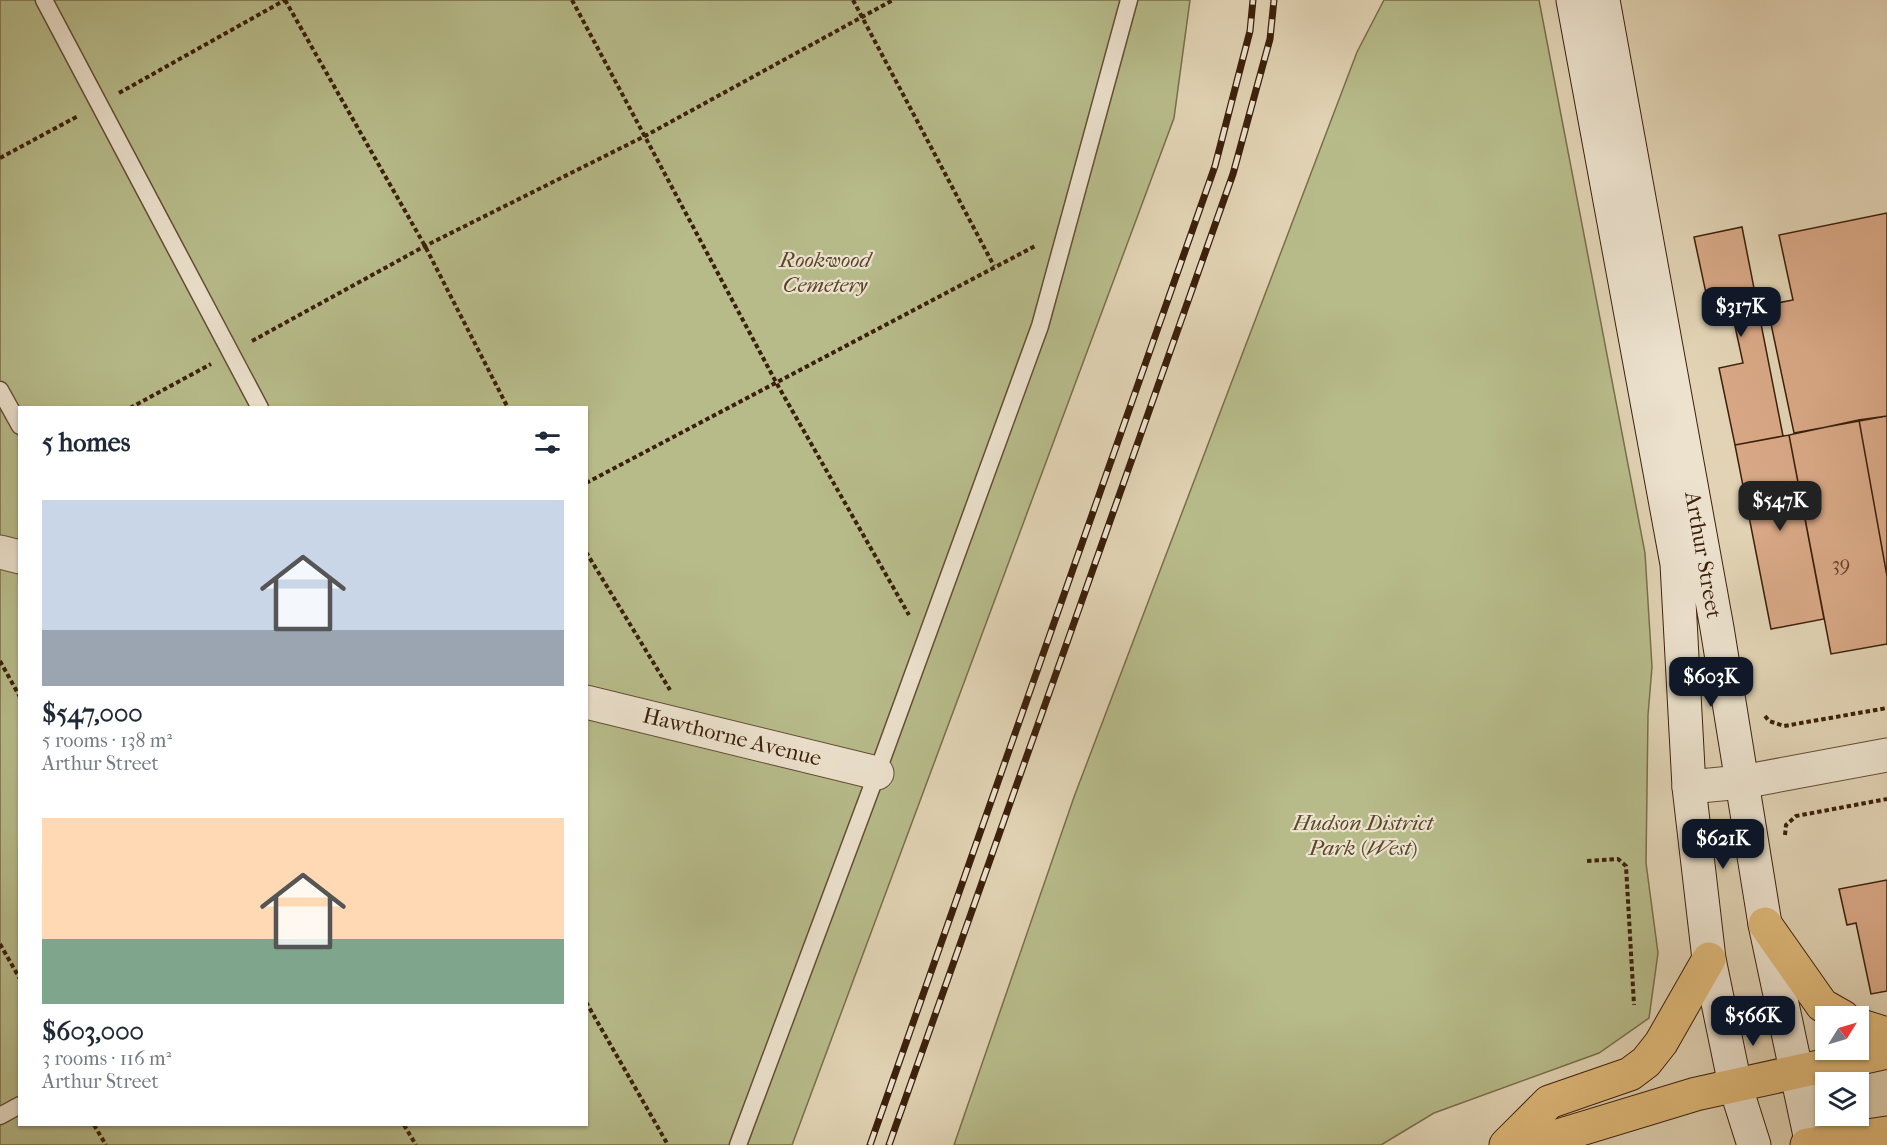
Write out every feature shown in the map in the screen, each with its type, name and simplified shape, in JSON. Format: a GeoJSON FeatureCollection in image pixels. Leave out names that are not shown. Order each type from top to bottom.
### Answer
{"type":"FeatureCollection","features":[{"type":"Feature","properties":{"kind":"highway"},"geometry":{"type":"LineString","coordinates":[[1765,924],[1824,1006]]}},
{"type":"Feature","properties":{"kind":"highway"},"geometry":{"type":"LineString","coordinates":[[1506,1145],[1549,1102],[1630,1074],[1646,1062],[1661,1043],[1709,959]]}},
{"type":"Feature","properties":{"kind":"highway"},"geometry":{"type":"LineString","coordinates":[[1869,1028],[1887,1034]]}},
{"type":"Feature","properties":{"kind":"highway"},"geometry":{"type":"LineString","coordinates":[[1528,1145],[1685,1097],[1796,1070],[1887,1052]]}},
{"type":"Feature","properties":{"kind":"highway"},"geometry":{"type":"LineString","coordinates":[[1810,1145],[1887,1133]]}},
{"type":"Feature","properties":{"kind":"main road","name":"Arthur Street"},"geometry":{"type":"LineString","coordinates":[[1573,0],[1677,564],[1689,787],[1709,959],[1735,1085],[1754,1145]]}},
{"type":"Feature","properties":{"kind":"main road","name":"Arthur Street"},"geometry":{"type":"LineString","coordinates":[[1603,0],[1713,606],[1765,924],[1810,1145]]}},
{"type":"Feature","properties":{"kind":"main road"},"geometry":{"type":"LineString","coordinates":[[0,552],[18,556]]}},
{"type":"Feature","properties":{"kind":"main road","name":"Hawthorne Avenue"},"geometry":{"type":"LineString","coordinates":[[588,702],[877,773]]}},
{"type":"Feature","properties":{"kind":"main road"},"geometry":{"type":"LineString","coordinates":[[1689,787],[1742,782],[1887,755]]}},
{"type":"Feature","properties":{"kind":"lane"},"geometry":{"type":"LineString","coordinates":[[44,0],[259,406]]}},
{"type":"Feature","properties":{"kind":"lane"},"geometry":{"type":"LineString","coordinates":[[738,1145],[1040,326],[1129,0]]}},
{"type":"Feature","properties":{"kind":"lane"},"geometry":{"type":"LineString","coordinates":[[0,390],[18,422]]}},
{"type":"Feature","properties":{"kind":"lane"},"geometry":{"type":"LineString","coordinates":[[0,1116],[18,1106]]}},
{"type":"Feature","properties":{"kind":"path"},"geometry":{"type":"LineString","coordinates":[[0,158],[285,0],[425,246],[507,406]]}},
{"type":"Feature","properties":{"kind":"path"},"geometry":{"type":"LineString","coordinates":[[572,0],[777,384],[925,641]]}},
{"type":"Feature","properties":{"kind":"path"},"geometry":{"type":"LineString","coordinates":[[853,0],[994,266]]}},
{"type":"Feature","properties":{"kind":"path"},"geometry":{"type":"LineString","coordinates":[[134,406],[425,246],[645,135],[893,0]]}},
{"type":"Feature","properties":{"kind":"path"},"geometry":{"type":"LineString","coordinates":[[588,482],[777,384],[994,266],[1067,230]]}},
{"type":"Feature","properties":{"kind":"path"},"geometry":{"type":"LineString","coordinates":[[588,555],[693,728]]}},
{"type":"Feature","properties":{"kind":"path"},"geometry":{"type":"LineString","coordinates":[[0,660],[18,693]]}},
{"type":"Feature","properties":{"kind":"path"},"geometry":{"type":"LineString","coordinates":[[1764,714],[1769,722],[1784,726],[1887,708]]}},
{"type":"Feature","properties":{"kind":"path"},"geometry":{"type":"LineString","coordinates":[[1784,844],[1786,825],[1796,816],[1887,799]]}},
{"type":"Feature","properties":{"kind":"path"},"geometry":{"type":"LineString","coordinates":[[1587,861],[1618,859],[1626,866],[1634,1005]]}},
{"type":"Feature","properties":{"kind":"path"},"geometry":{"type":"LineString","coordinates":[[0,944],[18,976]]}},
{"type":"Feature","properties":{"kind":"path"},"geometry":{"type":"LineString","coordinates":[[588,1005],[668,1145]]}},
{"type":"Feature","properties":{"kind":"path"},"geometry":{"type":"LineString","coordinates":[[95,1126],[106,1145]]}},
{"type":"Feature","properties":{"kind":"path"},"geometry":{"type":"LineString","coordinates":[[405,1126],[416,1145]]}},
{"type":"Feature","properties":{"kind":"green space","name":"Rookwood Cemetery"},"geometry":{"type":"Polygon","coordinates":[[[0,0],[1190,0],[1174,118],[792,1145],[0,1145],[0,0]]]}},
{"type":"Feature","properties":{"kind":"green space","name":"Hudson District Park (West)"},"geometry":{"type":"Polygon","coordinates":[[[1384,0],[1539,0],[1645,553],[1652,667],[1648,715],[1646,863],[1658,953],[1649,1018],[1599,1053],[1434,1113],[1381,1145],[954,1145],[1074,797],[1357,52],[1384,0]]]}},
{"type":"Feature","properties":{"kind":"building"},"geometry":{"type":"Polygon","coordinates":[[[1887,213],[1887,416],[1794,433],[1767,305],[1793,300],[1779,235],[1887,213]]]}},
{"type":"Feature","properties":{"kind":"building"},"geometry":{"type":"Polygon","coordinates":[[[1742,227],[1783,436],[1735,445],[1719,368],[1743,363],[1728,294],[1707,298],[1694,237],[1742,227]]]}},
{"type":"Feature","properties":{"kind":"building"},"geometry":{"type":"Polygon","coordinates":[[[1887,416],[1887,576],[1859,420],[1887,416]]]}},
{"type":"Feature","properties":{"kind":"building"},"geometry":{"type":"Polygon","coordinates":[[[1859,420],[1887,576],[1887,644],[1831,654],[1789,435],[1859,420]]]}},
{"type":"Feature","properties":{"kind":"building"},"geometry":{"type":"Polygon","coordinates":[[[1789,435],[1824,619],[1771,629],[1735,445],[1789,435]]]}},
{"type":"Feature","properties":{"kind":"building"},"geometry":{"type":"Polygon","coordinates":[[[1887,880],[1887,991],[1871,994],[1856,923],[1847,925],[1839,889],[1887,880]]]}},
{"type":"Feature","properties":{"kind":"railway"},"geometry":{"type":"LineString","coordinates":[[870,1145],[1215,166],[1250,31],[1253,0]]}},
{"type":"Feature","properties":{"kind":"railway"},"geometry":{"type":"LineString","coordinates":[[889,1145],[1233,174],[1270,39],[1274,0]]}}]}
